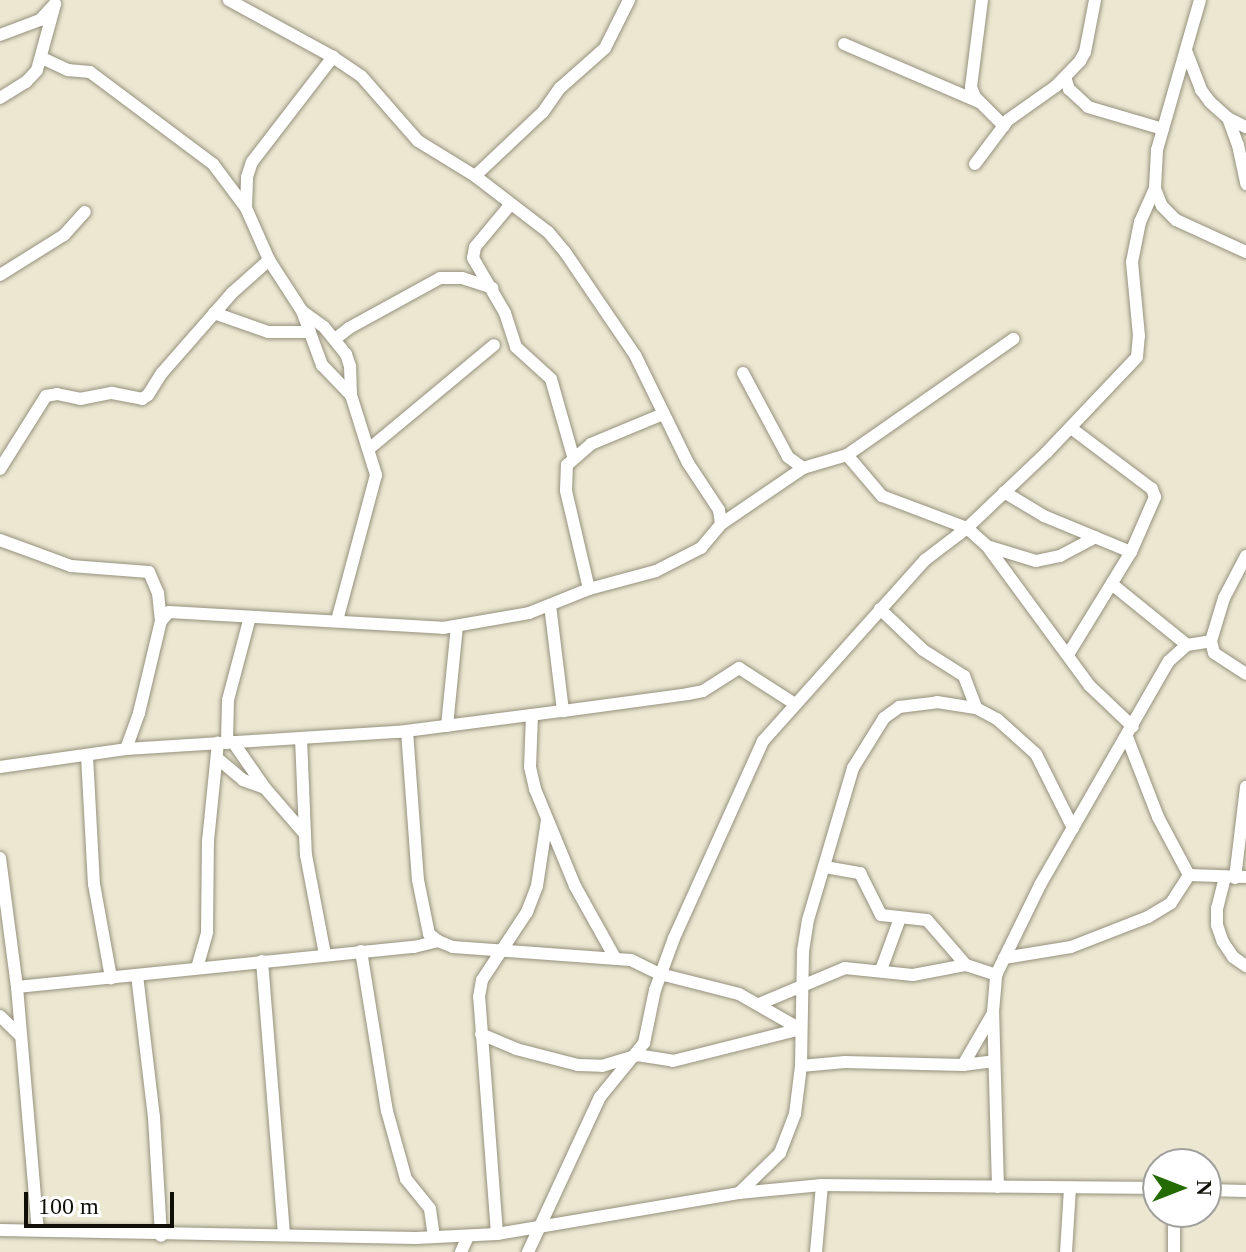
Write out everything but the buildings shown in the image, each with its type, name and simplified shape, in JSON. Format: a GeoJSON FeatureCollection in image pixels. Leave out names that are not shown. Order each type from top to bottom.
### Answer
{"type":"FeatureCollection","features":[{"type":"Feature","properties":{"kind":"street"},"geometry":{"type":"LineString","coordinates":[[229,0],[333,57],[361,76],[418,141],[475,176],[548,232],[635,355],[663,414],[719,510],[721,524]]}},
{"type":"Feature","properties":{"kind":"street"},"geometry":{"type":"LineString","coordinates":[[475,176],[543,112],[560,88],[605,48],[629,0]]}},
{"type":"Feature","properties":{"kind":"street"},"geometry":{"type":"LineString","coordinates":[[982,0],[971,87],[979,102],[1004,126]]}},
{"type":"Feature","properties":{"kind":"street"},"geometry":{"type":"LineString","coordinates":[[975,164],[1004,126],[1065,77],[1085,52],[1095,0]]}},
{"type":"Feature","properties":{"kind":"street"},"geometry":{"type":"LineString","coordinates":[[1200,0],[1163,129],[1154,169],[1155,189],[1162,206],[1176,220],[1246,250]]}},
{"type":"Feature","properties":{"kind":"street"},"geometry":{"type":"LineString","coordinates":[[0,35],[40,20],[57,2]]}},
{"type":"Feature","properties":{"kind":"street"},"geometry":{"type":"LineString","coordinates":[[0,98],[33,75],[42,58],[57,2]]}},
{"type":"Feature","properties":{"kind":"street"},"geometry":{"type":"LineString","coordinates":[[844,44],[979,102]]}},
{"type":"Feature","properties":{"kind":"street"},"geometry":{"type":"LineString","coordinates":[[1187,53],[1201,90],[1228,118],[1246,127]]}},
{"type":"Feature","properties":{"kind":"street"},"geometry":{"type":"LineString","coordinates":[[246,208],[247,177],[252,162],[333,57]]}},
{"type":"Feature","properties":{"kind":"street"},"geometry":{"type":"LineString","coordinates":[[42,58],[68,70],[90,72],[189,143],[213,164],[246,208],[269,260],[302,311],[322,365],[351,395]]}},
{"type":"Feature","properties":{"kind":"street"},"geometry":{"type":"LineString","coordinates":[[1065,77],[1069,89],[1088,107],[1163,129]]}},
{"type":"Feature","properties":{"kind":"street"},"geometry":{"type":"LineString","coordinates":[[1228,118],[1238,145],[1246,184]]}},
{"type":"Feature","properties":{"kind":"street"},"geometry":{"type":"LineString","coordinates":[[528,1252],[600,1097],[614,1076],[637,1055],[647,1033],[660,974],[713,857],[749,766],[763,741],[925,560],[967,528],[1071,428],[1137,357],[1139,336],[1132,262],[1140,222],[1155,189]]}},
{"type":"Feature","properties":{"kind":"street"},"geometry":{"type":"LineString","coordinates":[[510,205],[473,252],[476,266],[505,313],[516,347],[551,379],[573,456]]}},
{"type":"Feature","properties":{"kind":"street"},"geometry":{"type":"LineString","coordinates":[[0,275],[64,235],[85,212]]}},
{"type":"Feature","properties":{"kind":"street"},"geometry":{"type":"LineString","coordinates":[[0,469],[46,396],[57,394],[80,399],[112,393],[145,397],[214,313],[269,260]]}},
{"type":"Feature","properties":{"kind":"street"},"geometry":{"type":"LineString","coordinates":[[335,339],[349,328],[440,278],[453,276],[492,288]]}},
{"type":"Feature","properties":{"kind":"street"},"geometry":{"type":"LineString","coordinates":[[302,311],[314,318],[335,339],[350,366],[351,395],[376,475],[337,621]]}},
{"type":"Feature","properties":{"kind":"street"},"geometry":{"type":"LineString","coordinates":[[214,313],[268,332],[310,332]]}},
{"type":"Feature","properties":{"kind":"street"},"geometry":{"type":"LineString","coordinates":[[126,749],[165,614],[179,611],[421,628],[501,619],[550,605],[589,589],[682,561],[714,536],[721,524],[803,468],[847,455],[1013,339]]}},
{"type":"Feature","properties":{"kind":"street"},"geometry":{"type":"LineString","coordinates":[[370,448],[494,345]]}},
{"type":"Feature","properties":{"kind":"street"},"geometry":{"type":"LineString","coordinates":[[743,373],[788,457],[803,468]]}},
{"type":"Feature","properties":{"kind":"street"},"geometry":{"type":"LineString","coordinates":[[589,589],[564,476],[573,456],[591,444],[663,414]]}},
{"type":"Feature","properties":{"kind":"street"},"geometry":{"type":"LineString","coordinates":[[1069,653],[1113,585],[1154,506],[1152,489],[1071,428]]}},
{"type":"Feature","properties":{"kind":"street"},"geometry":{"type":"LineString","coordinates":[[847,455],[882,496],[967,528],[987,546],[1130,732],[1158,817],[1189,875]]}},
{"type":"Feature","properties":{"kind":"street"},"geometry":{"type":"LineString","coordinates":[[1004,492],[1044,516],[1131,552]]}},
{"type":"Feature","properties":{"kind":"street"},"geometry":{"type":"LineString","coordinates":[[987,546],[1036,561],[1060,556],[1095,537]]}},
{"type":"Feature","properties":{"kind":"street"},"geometry":{"type":"LineString","coordinates":[[0,540],[71,566],[149,572],[158,593],[161,621]]}},
{"type":"Feature","properties":{"kind":"street"},"geometry":{"type":"LineString","coordinates":[[1246,557],[1224,598],[1211,641],[1214,653],[1246,674]]}},
{"type":"Feature","properties":{"kind":"street"},"geometry":{"type":"LineString","coordinates":[[1113,585],[1187,645]]}},
{"type":"Feature","properties":{"kind":"street"},"geometry":{"type":"LineString","coordinates":[[550,605],[563,711]]}},
{"type":"Feature","properties":{"kind":"street"},"geometry":{"type":"LineString","coordinates":[[880,609],[923,650],[964,676],[976,708]]}},
{"type":"Feature","properties":{"kind":"street"},"geometry":{"type":"LineString","coordinates":[[197,968],[207,932],[208,841],[217,758],[226,743],[230,691],[250,617]]}},
{"type":"Feature","properties":{"kind":"street"},"geometry":{"type":"LineString","coordinates":[[447,726],[457,626]]}},
{"type":"Feature","properties":{"kind":"street"},"geometry":{"type":"LineString","coordinates":[[998,1187],[993,1012],[996,975],[1073,828],[1169,661],[1187,645],[1211,641]]}},
{"type":"Feature","properties":{"kind":"street"},"geometry":{"type":"LineString","coordinates":[[0,767],[126,749],[407,731],[563,711],[703,691],[728,672],[742,668],[795,704]]}},
{"type":"Feature","properties":{"kind":"street"},"geometry":{"type":"LineString","coordinates":[[739,1193],[769,1166],[789,1135],[801,1066],[801,986],[808,920],[853,768],[884,718],[899,707],[919,703],[976,708],[1017,734],[1036,754],[1073,828]]}},
{"type":"Feature","properties":{"kind":"street"},"geometry":{"type":"LineString","coordinates":[[532,715],[530,767],[547,820],[575,886],[614,956]]}},
{"type":"Feature","properties":{"kind":"street"},"geometry":{"type":"LineString","coordinates":[[407,731],[418,880],[429,934],[438,941],[453,947],[614,956],[660,974],[719,987],[759,1004],[800,1029]]}},
{"type":"Feature","properties":{"kind":"street"},"geometry":{"type":"LineString","coordinates":[[301,738],[304,833],[325,955]]}},
{"type":"Feature","properties":{"kind":"street"},"geometry":{"type":"LineString","coordinates":[[226,743],[304,833]]}},
{"type":"Feature","properties":{"kind":"street"},"geometry":{"type":"LineString","coordinates":[[87,756],[94,884],[111,978]]}},
{"type":"Feature","properties":{"kind":"street"},"geometry":{"type":"LineString","coordinates":[[217,758],[243,780],[265,788]]}},
{"type":"Feature","properties":{"kind":"street"},"geometry":{"type":"LineString","coordinates":[[1246,787],[1235,877],[1217,908],[1217,925],[1223,942],[1233,957],[1246,966]]}},
{"type":"Feature","properties":{"kind":"street"},"geometry":{"type":"LineString","coordinates":[[497,1234],[481,1034],[482,980],[527,912],[537,886],[547,820]]}},
{"type":"Feature","properties":{"kind":"street"},"geometry":{"type":"LineString","coordinates":[[0,858],[3,907],[17,987],[38,1230]]}},
{"type":"Feature","properties":{"kind":"street"},"geometry":{"type":"LineString","coordinates":[[825,867],[860,873],[881,915],[927,920],[966,965]]}},
{"type":"Feature","properties":{"kind":"street"},"geometry":{"type":"LineString","coordinates":[[1189,875],[1235,877]]}},
{"type":"Feature","properties":{"kind":"street"},"geometry":{"type":"LineString","coordinates":[[1004,958],[1071,947],[1148,917],[1171,903],[1189,875]]}},
{"type":"Feature","properties":{"kind":"street"},"geometry":{"type":"LineString","coordinates":[[881,970],[900,918]]}},
{"type":"Feature","properties":{"kind":"street"},"geometry":{"type":"LineString","coordinates":[[17,987],[438,941]]}},
{"type":"Feature","properties":{"kind":"street"},"geometry":{"type":"LineString","coordinates":[[361,951],[387,1111],[406,1179],[430,1209],[434,1237]]}},
{"type":"Feature","properties":{"kind":"street"},"geometry":{"type":"LineString","coordinates":[[262,961],[284,1235]]}},
{"type":"Feature","properties":{"kind":"street"},"geometry":{"type":"LineString","coordinates":[[759,1004],[845,968],[913,975],[966,965],[996,975]]}},
{"type":"Feature","properties":{"kind":"street"},"geometry":{"type":"LineString","coordinates":[[137,975],[154,1117],[161,1236]]}},
{"type":"Feature","properties":{"kind":"street"},"geometry":{"type":"LineString","coordinates":[[963,1065],[993,1012]]}},
{"type":"Feature","properties":{"kind":"street"},"geometry":{"type":"LineString","coordinates":[[0,1016],[21,1036]]}},
{"type":"Feature","properties":{"kind":"street"},"geometry":{"type":"LineString","coordinates":[[481,1034],[516,1049],[587,1066],[602,1066],[637,1055],[673,1061],[800,1029]]}},
{"type":"Feature","properties":{"kind":"street"},"geometry":{"type":"LineString","coordinates":[[801,1066],[845,1062],[963,1065],[994,1061]]}},
{"type":"Feature","properties":{"kind":"street"},"geometry":{"type":"LineString","coordinates":[[0,1230],[161,1236],[468,1236],[538,1228],[739,1193],[822,1185],[1142,1188]]}},
{"type":"Feature","properties":{"kind":"street"},"geometry":{"type":"LineString","coordinates":[[816,1252],[822,1185]]}},
{"type":"Feature","properties":{"kind":"street"},"geometry":{"type":"LineString","coordinates":[[1066,1252],[1070,1188]]}},
{"type":"Feature","properties":{"kind":"street"},"geometry":{"type":"LineString","coordinates":[[1222,1190],[1246,1191]]}},
{"type":"Feature","properties":{"kind":"street"},"geometry":{"type":"LineString","coordinates":[[1174,1228],[1174,1252]]}},
{"type":"Feature","properties":{"kind":"street"},"geometry":{"type":"LineString","coordinates":[[461,1252],[468,1236]]}}]}
